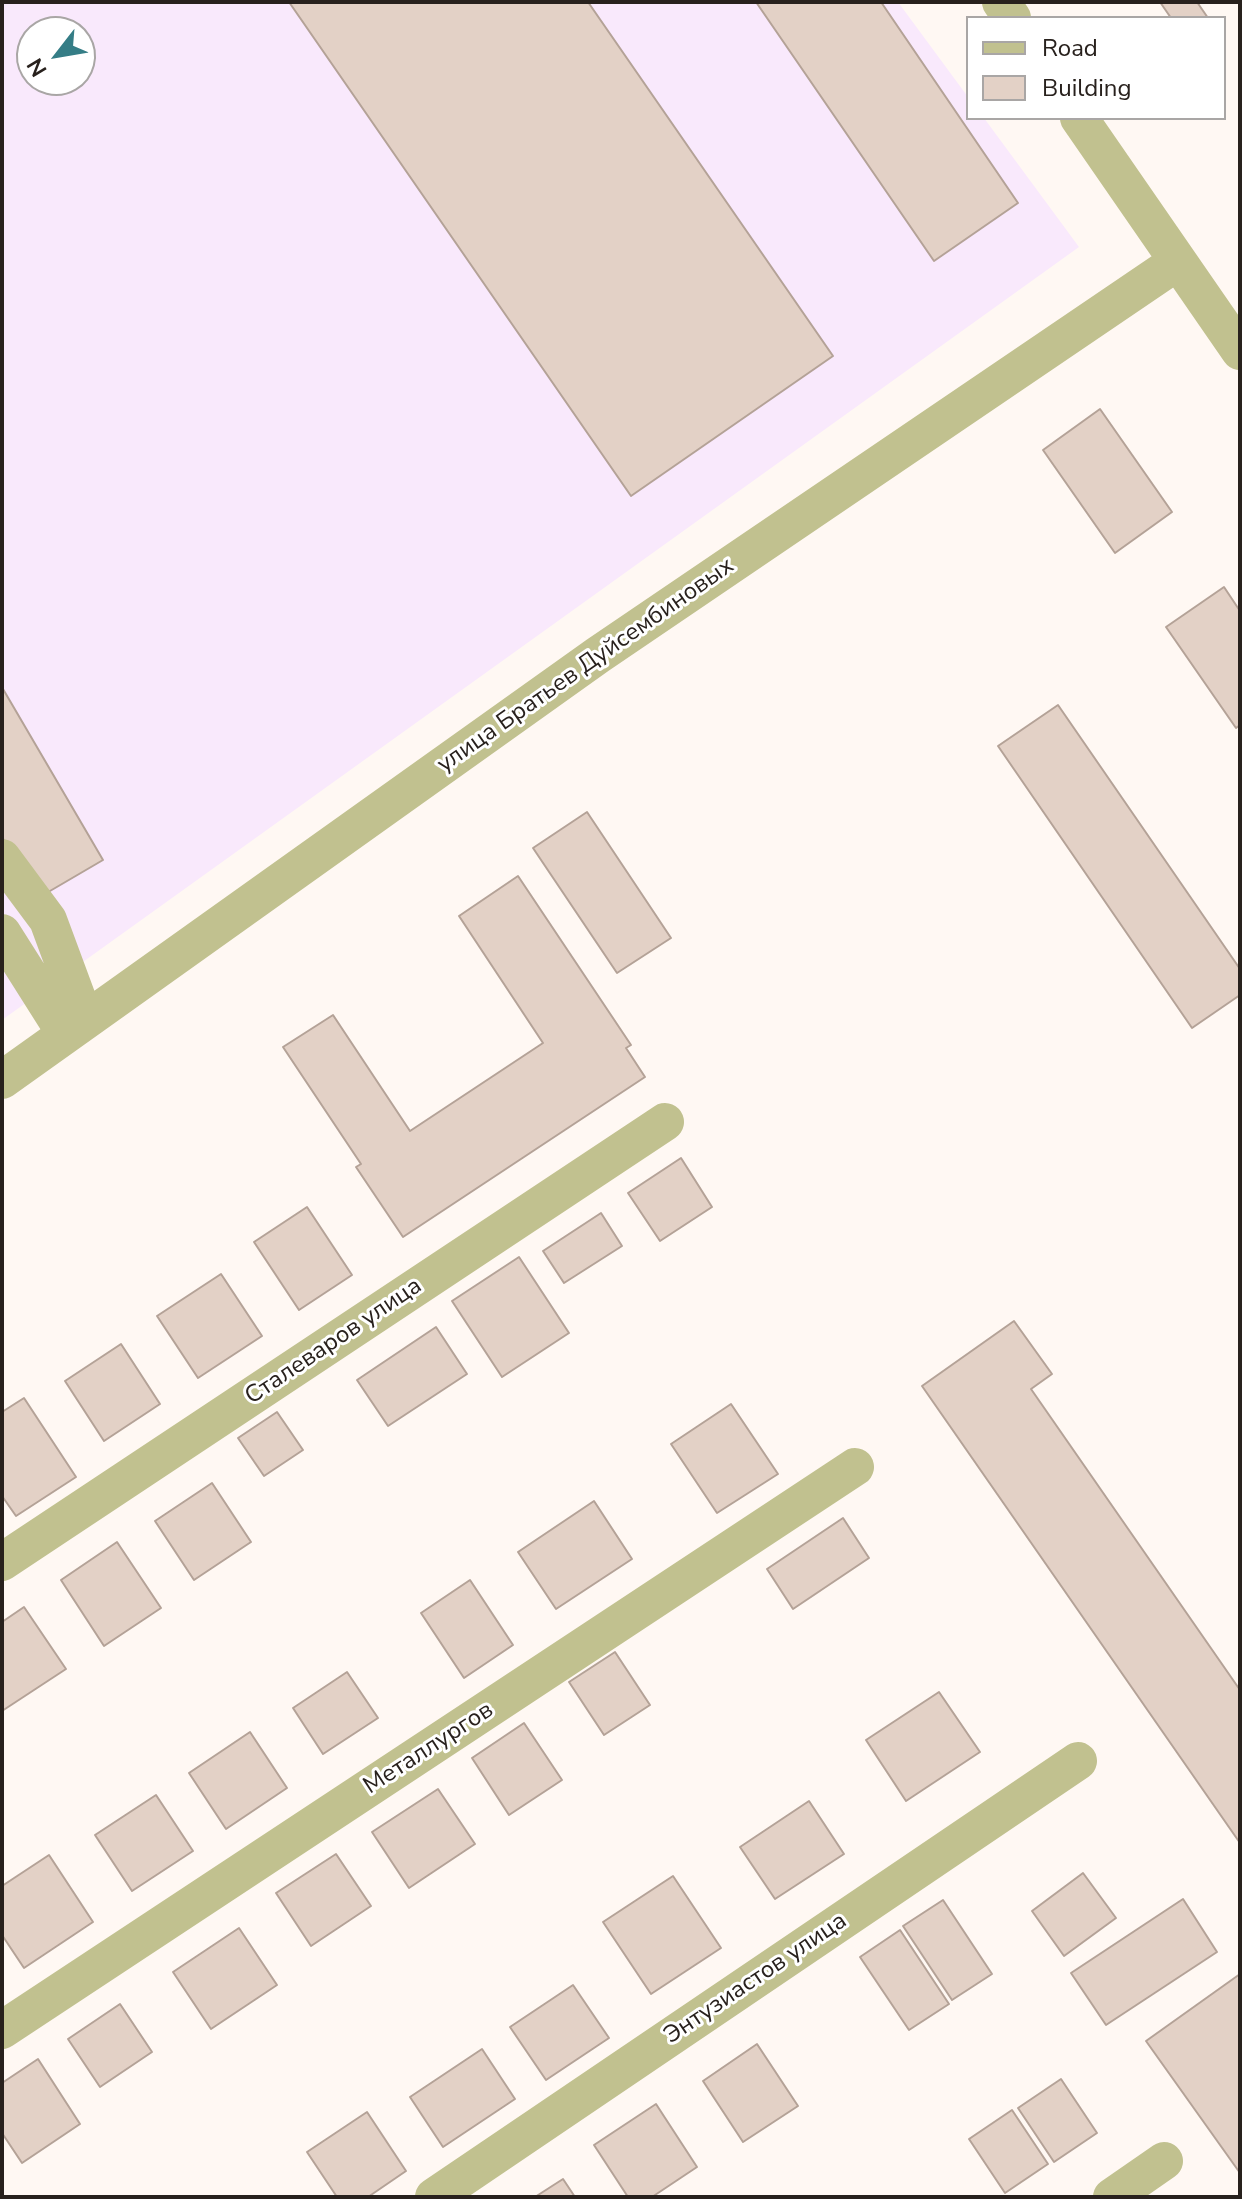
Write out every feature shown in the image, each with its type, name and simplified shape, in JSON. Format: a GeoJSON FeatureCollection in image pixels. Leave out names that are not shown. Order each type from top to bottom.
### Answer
{"type":"FeatureCollection","features":[{"type":"Feature","properties":{"kind":"street"},"geometry":{"type":"LineString","coordinates":[[1080,120],[1240,351]]}},
{"type":"Feature","properties":{"kind":"street","name":"улица Братьев Дуйсембиновых"},"geometry":{"type":"LineString","coordinates":[[2,1080],[598,655],[1177,262]]}},
{"type":"Feature","properties":{"kind":"street"},"geometry":{"type":"LineString","coordinates":[[2,858],[48,920],[76,1027]]}},
{"type":"Feature","properties":{"kind":"street"},"geometry":{"type":"LineString","coordinates":[[2,933],[76,1027]]}},
{"type":"Feature","properties":{"kind":"street","name":"Сталеваров улица"},"geometry":{"type":"LineString","coordinates":[[2,1562],[665,1122]]}},
{"type":"Feature","properties":{"kind":"street","name":"Металлургов"},"geometry":{"type":"LineString","coordinates":[[2,2030],[855,1467]]}},
{"type":"Feature","properties":{"kind":"street","name":"Энтузиастов улица"},"geometry":{"type":"LineString","coordinates":[[434,2197],[1078,1761]]}},
{"type":"Feature","properties":{"kind":"street"},"geometry":{"type":"LineString","coordinates":[[1112,2197],[1164,2161]]}},
{"type":"Feature","properties":{"kind":"shaded area"},"geometry":{"type":"Polygon","coordinates":[[[2,2],[898,2],[966,94],[966,120],[985,120],[1079,247],[2,1020],[2,2]]]}},
{"type":"Feature","properties":{"kind":"building"},"geometry":{"type":"Polygon","coordinates":[[[289,2],[588,2],[833,356],[631,496],[289,2]]]}},
{"type":"Feature","properties":{"kind":"building"},"geometry":{"type":"Polygon","coordinates":[[[756,2],[881,2],[1018,203],[934,261],[756,2]]]}},
{"type":"Feature","properties":{"kind":"building"},"geometry":{"type":"Polygon","coordinates":[[[1160,2],[1197,2],[1207,16],[1170,16],[1160,2]]]}},
{"type":"Feature","properties":{"kind":"building"},"geometry":{"type":"Polygon","coordinates":[[[1100,409],[1172,512],[1115,553],[1043,450],[1100,409]]]}},
{"type":"Feature","properties":{"kind":"building"},"geometry":{"type":"Polygon","coordinates":[[[1224,587],[1240,611],[1240,725],[1236,728],[1166,627],[1224,587]]]}},
{"type":"Feature","properties":{"kind":"building"},"geometry":{"type":"Polygon","coordinates":[[[3,689],[103,860],[38,898],[2,837],[3,689]]]}},
{"type":"Feature","properties":{"kind":"building"},"geometry":{"type":"Polygon","coordinates":[[[1058,705],[1240,969],[1240,995],[1192,1028],[998,746],[1058,705]]]}},
{"type":"Feature","properties":{"kind":"building"},"geometry":{"type":"Polygon","coordinates":[[[587,812],[671,938],[617,973],[533,848],[587,812]]]}},
{"type":"Feature","properties":{"kind":"building"},"geometry":{"type":"Polygon","coordinates":[[[518,876],[631,1045],[626,1048],[645,1077],[403,1237],[356,1167],[361,1164],[283,1047],[333,1015],[410,1131],[543,1043],[459,916],[518,876]]]}},
{"type":"Feature","properties":{"kind":"building"},"geometry":{"type":"Polygon","coordinates":[[[681,1158],[712,1207],[660,1241],[628,1193],[681,1158]]]}},
{"type":"Feature","properties":{"kind":"building"},"geometry":{"type":"Polygon","coordinates":[[[307,1207],[352,1275],[299,1310],[254,1242],[307,1207]]]}},
{"type":"Feature","properties":{"kind":"building"},"geometry":{"type":"Polygon","coordinates":[[[601,1213],[622,1246],[564,1283],[543,1251],[601,1213]]]}},
{"type":"Feature","properties":{"kind":"building"},"geometry":{"type":"Polygon","coordinates":[[[519,1257],[569,1333],[502,1377],[452,1301],[519,1257]]]}},
{"type":"Feature","properties":{"kind":"building"},"geometry":{"type":"Polygon","coordinates":[[[221,1274],[262,1336],[198,1378],[157,1316],[221,1274]]]}},
{"type":"Feature","properties":{"kind":"building"},"geometry":{"type":"Polygon","coordinates":[[[1014,1321],[1052,1374],[1031,1389],[1240,1690],[1240,1843],[922,1386],[1014,1321]]]}},
{"type":"Feature","properties":{"kind":"building"},"geometry":{"type":"Polygon","coordinates":[[[436,1327],[467,1374],[388,1426],[357,1380],[436,1327]]]}},
{"type":"Feature","properties":{"kind":"building"},"geometry":{"type":"Polygon","coordinates":[[[121,1344],[160,1404],[104,1441],[65,1381],[121,1344]]]}},
{"type":"Feature","properties":{"kind":"building"},"geometry":{"type":"Polygon","coordinates":[[[24,1398],[76,1477],[16,1516],[2,1496],[2,1412],[24,1398]]]}},
{"type":"Feature","properties":{"kind":"building"},"geometry":{"type":"Polygon","coordinates":[[[731,1404],[778,1474],[717,1513],[671,1444],[731,1404]]]}},
{"type":"Feature","properties":{"kind":"building"},"geometry":{"type":"Polygon","coordinates":[[[277,1412],[303,1450],[264,1476],[238,1438],[277,1412]]]}},
{"type":"Feature","properties":{"kind":"building"},"geometry":{"type":"Polygon","coordinates":[[[212,1483],[251,1542],[194,1580],[155,1521],[212,1483]]]}},
{"type":"Feature","properties":{"kind":"building"},"geometry":{"type":"Polygon","coordinates":[[[594,1501],[632,1559],[556,1609],[518,1552],[594,1501]]]}},
{"type":"Feature","properties":{"kind":"building"},"geometry":{"type":"Polygon","coordinates":[[[843,1518],[869,1558],[793,1609],[767,1569],[843,1518]]]}},
{"type":"Feature","properties":{"kind":"building"},"geometry":{"type":"Polygon","coordinates":[[[117,1542],[161,1608],[104,1646],[61,1580],[117,1542]]]}},
{"type":"Feature","properties":{"kind":"building"},"geometry":{"type":"Polygon","coordinates":[[[470,1580],[513,1645],[464,1678],[421,1613],[470,1580]]]}},
{"type":"Feature","properties":{"kind":"building"},"geometry":{"type":"Polygon","coordinates":[[[24,1607],[66,1669],[2,1711],[2,1622],[24,1607]]]}},
{"type":"Feature","properties":{"kind":"building"},"geometry":{"type":"Polygon","coordinates":[[[615,1652],[650,1705],[604,1735],[569,1682],[615,1652]]]}},
{"type":"Feature","properties":{"kind":"building"},"geometry":{"type":"Polygon","coordinates":[[[347,1672],[378,1718],[323,1754],[293,1708],[347,1672]]]}},
{"type":"Feature","properties":{"kind":"building"},"geometry":{"type":"Polygon","coordinates":[[[939,1692],[980,1752],[906,1801],[866,1740],[939,1692]]]}},
{"type":"Feature","properties":{"kind":"building"},"geometry":{"type":"Polygon","coordinates":[[[524,1723],[562,1780],[509,1815],[472,1758],[524,1723]]]}},
{"type":"Feature","properties":{"kind":"building"},"geometry":{"type":"Polygon","coordinates":[[[250,1732],[287,1788],[226,1829],[189,1773],[250,1732]]]}},
{"type":"Feature","properties":{"kind":"building"},"geometry":{"type":"Polygon","coordinates":[[[438,1789],[475,1844],[409,1888],[372,1832],[438,1789]]]}},
{"type":"Feature","properties":{"kind":"building"},"geometry":{"type":"Polygon","coordinates":[[[156,1795],[193,1851],[132,1891],[95,1835],[156,1795]]]}},
{"type":"Feature","properties":{"kind":"building"},"geometry":{"type":"Polygon","coordinates":[[[809,1801],[844,1854],[775,1899],[740,1847],[809,1801]]]}},
{"type":"Feature","properties":{"kind":"building"},"geometry":{"type":"Polygon","coordinates":[[[336,1854],[371,1906],[311,1946],[276,1893],[336,1854]]]}},
{"type":"Feature","properties":{"kind":"building"},"geometry":{"type":"Polygon","coordinates":[[[49,1855],[93,1922],[24,1968],[2,1935],[2,1886],[49,1855]]]}},
{"type":"Feature","properties":{"kind":"building"},"geometry":{"type":"Polygon","coordinates":[[[1083,1873],[1116,1918],[1064,1956],[1032,1911],[1083,1873]]]}},
{"type":"Feature","properties":{"kind":"building"},"geometry":{"type":"Polygon","coordinates":[[[673,1876],[721,1948],[651,1994],[603,1922],[673,1876]]]}},
{"type":"Feature","properties":{"kind":"building"},"geometry":{"type":"Polygon","coordinates":[[[1183,1899],[1217,1952],[1106,2025],[1071,1973],[1183,1899]]]}},
{"type":"Feature","properties":{"kind":"building"},"geometry":{"type":"Polygon","coordinates":[[[943,1900],[992,1974],[952,2000],[903,1926],[943,1900]]]}},
{"type":"Feature","properties":{"kind":"building"},"geometry":{"type":"Polygon","coordinates":[[[239,1928],[277,1985],[211,2029],[173,1972],[239,1928]]]}},
{"type":"Feature","properties":{"kind":"building"},"geometry":{"type":"Polygon","coordinates":[[[900,1930],[949,2004],[909,2030],[860,1957],[900,1930]]]}},
{"type":"Feature","properties":{"kind":"building"},"geometry":{"type":"Polygon","coordinates":[[[1240,1974],[1240,2173],[1146,2041],[1240,1974]]]}},
{"type":"Feature","properties":{"kind":"building"},"geometry":{"type":"Polygon","coordinates":[[[573,1985],[609,2038],[546,2080],[510,2027],[573,1985]]]}},
{"type":"Feature","properties":{"kind":"building"},"geometry":{"type":"Polygon","coordinates":[[[120,2004],[152,2052],[100,2087],[68,2039],[120,2004]]]}},
{"type":"Feature","properties":{"kind":"building"},"geometry":{"type":"Polygon","coordinates":[[[757,2044],[798,2106],[743,2142],[703,2081],[757,2044]]]}},
{"type":"Feature","properties":{"kind":"building"},"geometry":{"type":"Polygon","coordinates":[[[482,2049],[515,2099],[443,2147],[410,2097],[482,2049]]]}},
{"type":"Feature","properties":{"kind":"building"},"geometry":{"type":"Polygon","coordinates":[[[38,2059],[80,2124],[22,2163],[2,2133],[2,2083],[38,2059]]]}},
{"type":"Feature","properties":{"kind":"building"},"geometry":{"type":"Polygon","coordinates":[[[1061,2079],[1097,2133],[1054,2162],[1018,2108],[1061,2079]]]}},
{"type":"Feature","properties":{"kind":"building"},"geometry":{"type":"Polygon","coordinates":[[[656,2104],[697,2167],[652,2197],[628,2197],[594,2145],[656,2104]]]}},
{"type":"Feature","properties":{"kind":"building"},"geometry":{"type":"Polygon","coordinates":[[[1012,2110],[1048,2164],[1005,2193],[969,2139],[1012,2110]]]}},
{"type":"Feature","properties":{"kind":"building"},"geometry":{"type":"Polygon","coordinates":[[[367,2112],[406,2171],[368,2197],[337,2197],[307,2152],[367,2112]]]}},
{"type":"Feature","properties":{"kind":"building"},"geometry":{"type":"Polygon","coordinates":[[[563,2179],[575,2197],[535,2197],[563,2179]]]}}]}
